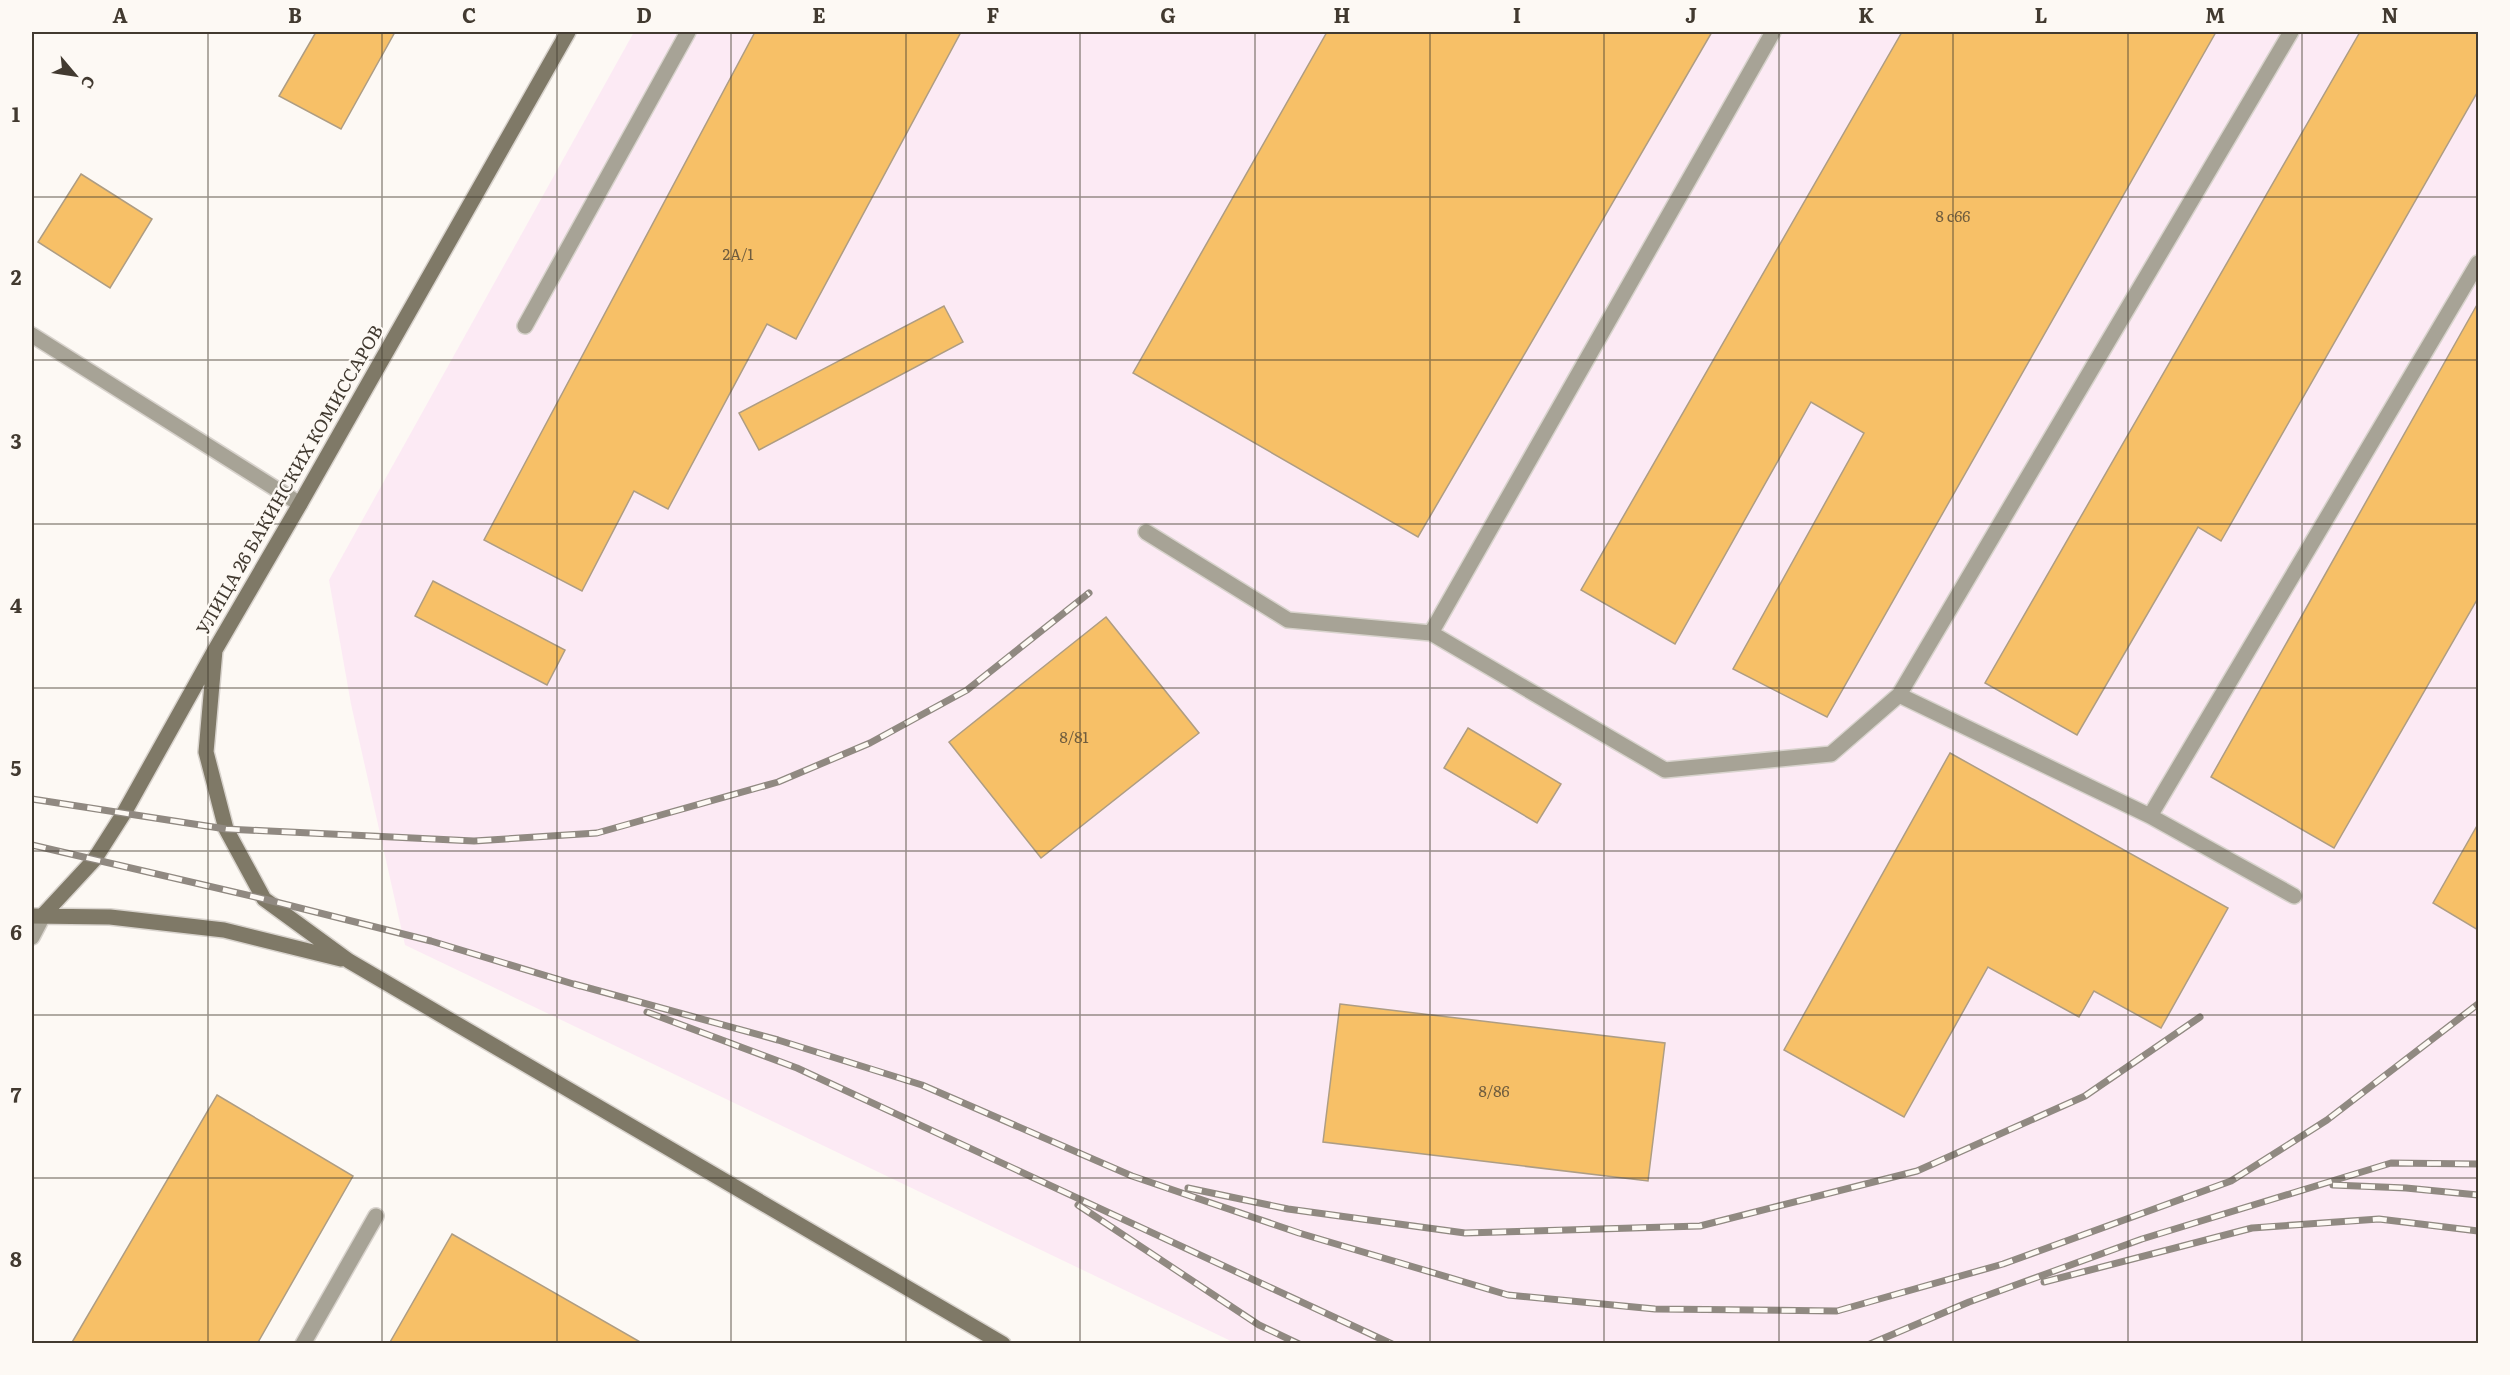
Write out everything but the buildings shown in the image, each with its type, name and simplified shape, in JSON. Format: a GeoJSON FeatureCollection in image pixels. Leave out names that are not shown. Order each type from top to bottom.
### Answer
{"type":"FeatureCollection","features":[{"type":"Feature","properties":{"kind":"main road","name":"УЛИЦА 26 БАКИНСКИХ КОМИССАРОВ"},"geometry":{"type":"LineString","coordinates":[[38,915],[94,860],[124,813],[568,32]]}},
{"type":"Feature","properties":{"kind":"main road"},"geometry":{"type":"LineString","coordinates":[[215,650],[206,752],[226,829],[264,899],[350,961],[1003,1344]]}},
{"type":"Feature","properties":{"kind":"main road"},"geometry":{"type":"LineString","coordinates":[[38,915],[110,917],[224,930],[350,961]]}},
{"type":"Feature","properties":{"kind":"lane"},"geometry":{"type":"LineString","coordinates":[[525,326],[688,32]]}},
{"type":"Feature","properties":{"kind":"lane"},"geometry":{"type":"LineString","coordinates":[[1431,633],[1773,32]]}},
{"type":"Feature","properties":{"kind":"lane"},"geometry":{"type":"LineString","coordinates":[[1146,532],[1288,620],[1431,633],[1665,770],[1831,754],[1899,695],[2291,32]]}},
{"type":"Feature","properties":{"kind":"lane"},"geometry":{"type":"LineString","coordinates":[[2150,816],[2478,263]]}},
{"type":"Feature","properties":{"kind":"lane"},"geometry":{"type":"LineString","coordinates":[[32,335],[300,504]]}},
{"type":"Feature","properties":{"kind":"lane"},"geometry":{"type":"LineString","coordinates":[[1899,695],[2150,816],[2294,896]]}},
{"type":"Feature","properties":{"kind":"lane","name":"УЛИЦА 26 БАКИНСКИХ КОМИССАРОВ"},"geometry":{"type":"LineString","coordinates":[[32,938],[38,915]]}},
{"type":"Feature","properties":{"kind":"lane"},"geometry":{"type":"LineString","coordinates":[[303,1344],[376,1216]]}},
{"type":"Feature","properties":{"kind":"shaded area"},"geometry":{"type":"Polygon","coordinates":[[[634,32],[2478,32],[2478,1343],[1235,1343],[405,945],[351,704],[329,580],[634,32]]]}},
{"type":"Feature","properties":{"kind":"railway"},"geometry":{"type":"LineString","coordinates":[[32,799],[226,829],[474,841],[597,833],[778,782],[870,743],[967,690],[1089,593]]}},
{"type":"Feature","properties":{"kind":"railway"},"geometry":{"type":"LineString","coordinates":[[32,845],[431,941],[580,986]]}},
{"type":"Feature","properties":{"kind":"railway"},"geometry":{"type":"LineString","coordinates":[[574,984],[778,1040],[922,1085],[1132,1176],[1299,1233],[1508,1295],[1655,1309],[1837,1311],[2003,1264],[2231,1181],[2327,1120],[2478,1004]]}},
{"type":"Feature","properties":{"kind":"railway"},"geometry":{"type":"LineString","coordinates":[[647,1012],[797,1068],[1392,1344]]}},
{"type":"Feature","properties":{"kind":"railway"},"geometry":{"type":"LineString","coordinates":[[1188,1188],[1288,1209],[1465,1233],[1700,1226],[1917,1171],[2085,1096],[2200,1017]]}},
{"type":"Feature","properties":{"kind":"railway"},"geometry":{"type":"LineString","coordinates":[[1870,1344],[1969,1302],[2142,1239],[2391,1163],[2478,1164]]}},
{"type":"Feature","properties":{"kind":"railway"},"geometry":{"type":"LineString","coordinates":[[2333,1185],[2406,1188],[2478,1195]]}},
{"type":"Feature","properties":{"kind":"railway"},"geometry":{"type":"LineString","coordinates":[[1078,1205],[1259,1325],[1299,1344]]}},
{"type":"Feature","properties":{"kind":"railway"},"geometry":{"type":"LineString","coordinates":[[2044,1282],[2252,1228],[2379,1219],[2478,1231]]}}]}
